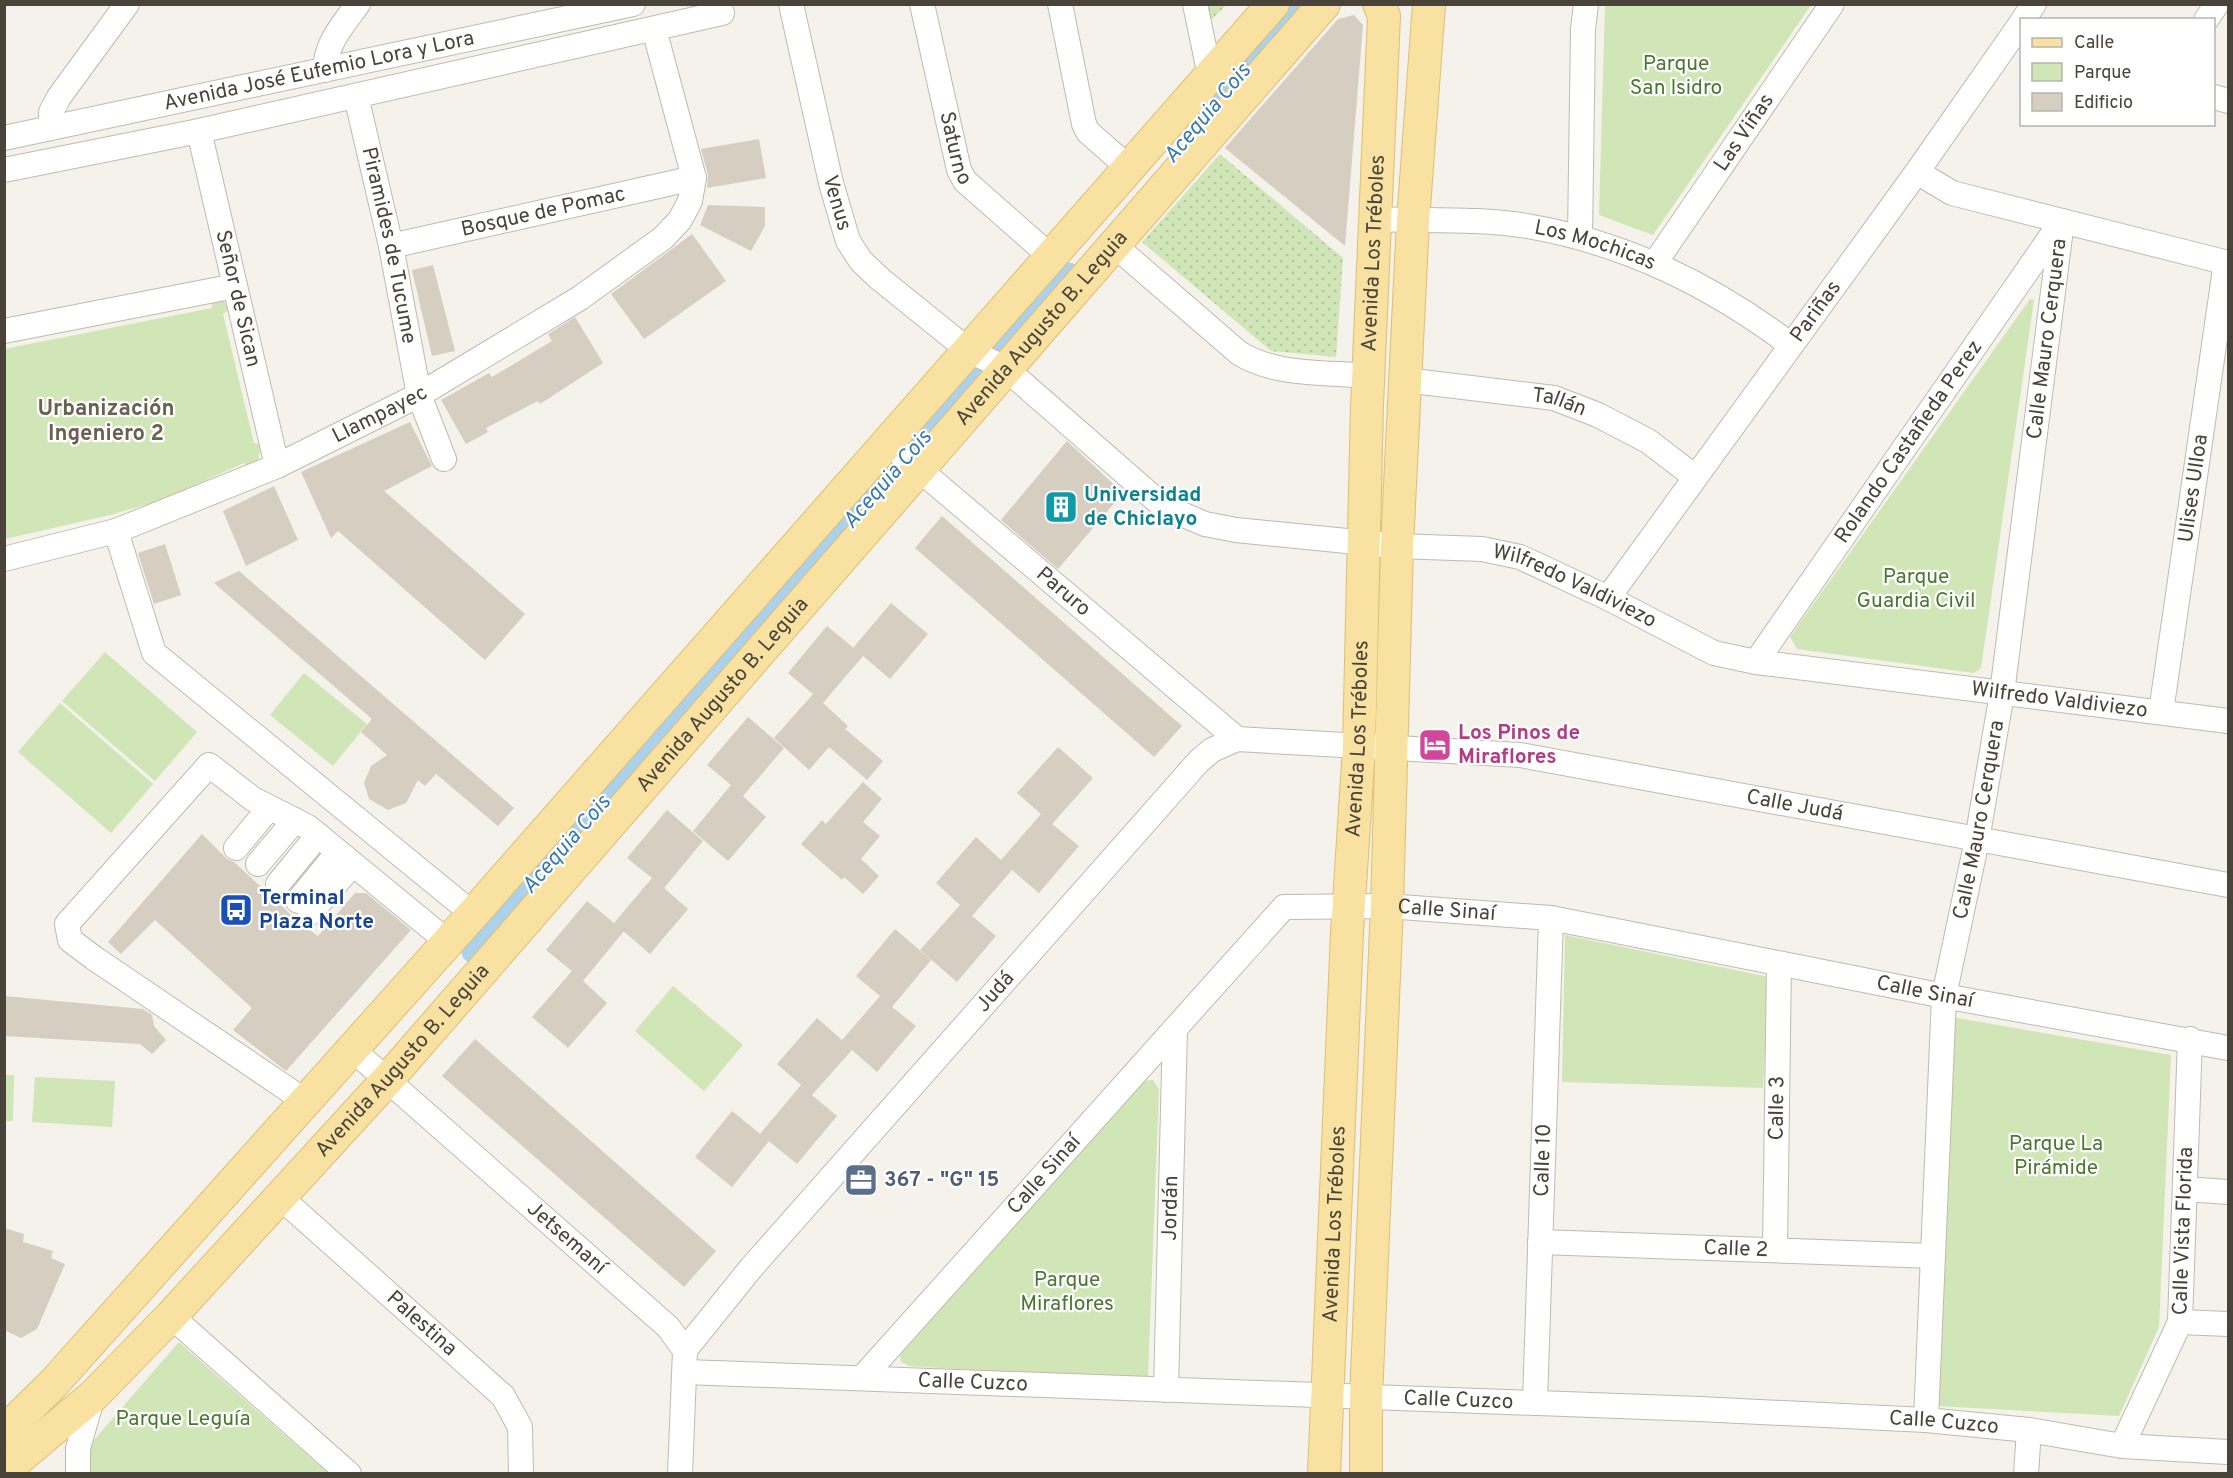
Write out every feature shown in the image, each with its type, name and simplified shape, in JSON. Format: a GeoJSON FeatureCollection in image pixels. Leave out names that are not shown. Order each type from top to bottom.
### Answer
{"type":"FeatureCollection","features":[{"type":"Feature","properties":{"kind":"main road","name":"Avenida Augusto B. Leguia"},"geometry":{"type":"LineString","coordinates":[[4,1432],[53,1384],[473,914],[889,444],[1050,256],[1273,4]]}},
{"type":"Feature","properties":{"kind":"main road","name":"Avenida Augusto B. Leguia"},"geometry":{"type":"LineString","coordinates":[[7,1473],[25,1452],[93,1396],[171,1316],[388,1079],[1004,368],[1324,4]]}},
{"type":"Feature","properties":{"kind":"main road","name":"Avenida Los Tréboles"},"geometry":{"type":"LineString","coordinates":[[1324,1473],[1349,908],[1359,747],[1362,543],[1384,16],[1379,4]]}},
{"type":"Feature","properties":{"kind":"main road","name":"Avenida Los Tréboles"},"geometry":{"type":"LineString","coordinates":[[1366,1473],[1366,1398],[1388,906],[1390,748],[1397,546],[1413,221],[1429,4]]}},
{"type":"Feature","properties":{"kind":"main road"},"geometry":{"type":"LineString","coordinates":[[448,942],[481,971]]}},
{"type":"Feature","properties":{"kind":"street"},"geometry":{"type":"LineString","coordinates":[[51,128],[51,112],[59,97],[127,4]]}},
{"type":"Feature","properties":{"kind":"street"},"geometry":{"type":"LineString","coordinates":[[325,70],[330,42],[358,4]]}},
{"type":"Feature","properties":{"kind":"street","name":"Avenida José Eufemio Lora y Lora"},"geometry":{"type":"LineString","coordinates":[[4,138],[325,70],[599,7],[633,4]]}},
{"type":"Feature","properties":{"kind":"street","name":"Venus"},"geometry":{"type":"LineString","coordinates":[[792,4],[831,183],[848,241],[861,261],[880,279],[968,351]]}},
{"type":"Feature","properties":{"kind":"street","name":"Saturno"},"geometry":{"type":"LineString","coordinates":[[922,4],[959,170],[965,181],[1050,256]]}},
{"type":"Feature","properties":{"kind":"street"},"geometry":{"type":"LineString","coordinates":[[1060,4],[1084,124],[1088,132],[1129,168]]}},
{"type":"Feature","properties":{"kind":"street"},"geometry":{"type":"LineString","coordinates":[[1195,4],[1210,75]]}},
{"type":"Feature","properties":{"kind":"street"},"geometry":{"type":"LineString","coordinates":[[1580,237],[1583,29],[1586,4]]}},
{"type":"Feature","properties":{"kind":"street","name":"Las Viñas"},"geometry":{"type":"LineString","coordinates":[[1655,263],[1832,4]]}},
{"type":"Feature","properties":{"kind":"street","name":"Pariñas"},"geometry":{"type":"LineString","coordinates":[[2026,18],[2034,4]]}},
{"type":"Feature","properties":{"kind":"street"},"geometry":{"type":"LineString","coordinates":[[2207,18],[2217,4]]}},
{"type":"Feature","properties":{"kind":"street"},"geometry":{"type":"LineString","coordinates":[[4,170],[198,131],[722,13]]}},
{"type":"Feature","properties":{"kind":"street"},"geometry":{"type":"LineString","coordinates":[[654,28],[694,178]]}},
{"type":"Feature","properties":{"kind":"street","name":"Pariñas"},"geometry":{"type":"LineString","coordinates":[[1608,598],[2019,30]]}},
{"type":"Feature","properties":{"kind":"street","name":"Piramides de Tucume"},"geometry":{"type":"LineString","coordinates":[[356,96],[391,246],[419,395],[444,459]]}},
{"type":"Feature","properties":{"kind":"street","name":"Señor de Sican"},"geometry":{"type":"LineString","coordinates":[[198,131],[277,466]]}},
{"type":"Feature","properties":{"kind":"street"},"geometry":{"type":"LineString","coordinates":[[1917,172],[1952,193],[2228,263]]}},
{"type":"Feature","properties":{"kind":"street","name":"Bosque de Pomac"},"geometry":{"type":"LineString","coordinates":[[391,246],[694,178]]}},
{"type":"Feature","properties":{"kind":"street","name":"Llampayec"},"geometry":{"type":"LineString","coordinates":[[4,559],[116,531],[277,466],[419,395],[580,298],[663,238],[690,201],[694,178]]}},
{"type":"Feature","properties":{"kind":"street","name":"Los Mochicas"},"geometry":{"type":"LineString","coordinates":[[1376,219],[1470,221],[1514,225],[1580,237],[1655,263],[1703,286],[1791,345]]}},
{"type":"Feature","properties":{"kind":"street","name":"Rolando Castañeda Perez"},"geometry":{"type":"LineString","coordinates":[[1756,662],[2062,221]]}},
{"type":"Feature","properties":{"kind":"street","name":"Calle Mauro Cerquera"},"geometry":{"type":"LineString","coordinates":[[1926,1420],[1944,996],[1977,840],[2002,693],[2062,221]]}},
{"type":"Feature","properties":{"kind":"street"},"geometry":{"type":"LineString","coordinates":[[1114,245],[1239,353],[1253,362],[1270,368],[1368,376]]}},
{"type":"Feature","properties":{"kind":"street","name":"Ulises Ulloa"},"geometry":{"type":"LineString","coordinates":[[2161,712],[2228,263]]}},
{"type":"Feature","properties":{"kind":"street"},"geometry":{"type":"LineString","coordinates":[[4,331],[235,286]]}},
{"type":"Feature","properties":{"kind":"street","name":"Wilfredo Valdiviezo"},"geometry":{"type":"LineString","coordinates":[[968,351],[1004,368],[1163,506],[1205,524],[1362,543],[1482,549],[1520,557],[1608,598],[1714,653],[1756,662],[2229,721]]}},
{"type":"Feature","properties":{"kind":"street","name":"Tallán"},"geometry":{"type":"LineString","coordinates":[[1405,380],[1554,398],[1598,415],[1648,441],[1695,477]]}},
{"type":"Feature","properties":{"kind":"street","name":"Paruro"},"geometry":{"type":"LineString","coordinates":[[889,444],[1237,739]]}},
{"type":"Feature","properties":{"kind":"street"},"geometry":{"type":"LineString","coordinates":[[116,531],[154,653],[473,914]]}},
{"type":"Feature","properties":{"kind":"street","name":"Judá"},"geometry":{"type":"LineString","coordinates":[[685,1361],[759,1258],[1191,770],[1212,750],[1237,739],[1359,747]]}},
{"type":"Feature","properties":{"kind":"street","name":"Calle Judá"},"geometry":{"type":"LineString","coordinates":[[1359,747],[1520,755],[2229,885]]}},
{"type":"Feature","properties":{"kind":"street"},"geometry":{"type":"LineString","coordinates":[[305,1101],[94,958],[70,940],[67,924],[209,765],[335,849],[448,942]]}},
{"type":"Feature","properties":{"kind":"street"},"geometry":{"type":"LineString","coordinates":[[276,811],[241,851],[276,811]]}},
{"type":"Feature","properties":{"kind":"street"},"geometry":{"type":"LineString","coordinates":[[335,849],[293,898],[335,849]]}},
{"type":"Feature","properties":{"kind":"street","name":"Calle Sinaí"},"geometry":{"type":"LineString","coordinates":[[862,1378],[1284,907],[1388,906],[1551,918],[1944,996],[2229,1048]]}},
{"type":"Feature","properties":{"kind":"street","name":"Calle 10"},"geometry":{"type":"LineString","coordinates":[[1535,1403],[1551,918]]}},
{"type":"Feature","properties":{"kind":"street","name":"Calle 3"},"geometry":{"type":"LineString","coordinates":[[1775,1250],[1779,964]]}},
{"type":"Feature","properties":{"kind":"street","name":"Jordán"},"geometry":{"type":"LineString","coordinates":[[1166,1390],[1175,1029]]}},
{"type":"Feature","properties":{"kind":"street","name":"Calle Vista Florida"},"geometry":{"type":"LineString","coordinates":[[2122,1446],[2180,1322],[2190,1040]]}},
{"type":"Feature","properties":{"kind":"street","name":"Jetsemaní"},"geometry":{"type":"LineString","coordinates":[[352,1049],[668,1327],[685,1361]]}},
{"type":"Feature","properties":{"kind":"street"},"geometry":{"type":"LineString","coordinates":[[2185,1189],[2229,1192]]}},
{"type":"Feature","properties":{"kind":"street","name":"Palestina"},"geometry":{"type":"LineString","coordinates":[[280,1197],[503,1396],[520,1428],[521,1473]]}},
{"type":"Feature","properties":{"kind":"street","name":"Calle 2"},"geometry":{"type":"LineString","coordinates":[[1540,1242],[1933,1256]]}},
{"type":"Feature","properties":{"kind":"street"},"geometry":{"type":"LineString","coordinates":[[171,1316],[349,1473]]}},
{"type":"Feature","properties":{"kind":"street"},"geometry":{"type":"LineString","coordinates":[[2180,1322],[2229,1323]]}},
{"type":"Feature","properties":{"kind":"street"},"geometry":{"type":"LineString","coordinates":[[680,1473],[685,1361]]}},
{"type":"Feature","properties":{"kind":"street","name":"Calle Cuzco"},"geometry":{"type":"LineString","coordinates":[[685,1361],[862,1378],[1926,1420],[2029,1430],[2122,1446],[2229,1452]]}},
{"type":"Feature","properties":{"kind":"street"},"geometry":{"type":"LineString","coordinates":[[78,1473],[78,1448],[93,1396]]}},
{"type":"Feature","properties":{"kind":"street"},"geometry":{"type":"LineString","coordinates":[[2026,1473],[2029,1430]]}},
{"type":"Feature","properties":{"kind":"green space"},"geometry":{"type":"Polygon","coordinates":[[[1207,4],[1226,5],[1210,21],[1207,4]]]}},
{"type":"Feature","properties":{"kind":"green space","name":"Parque San Isidro"},"geometry":{"type":"Polygon","coordinates":[[[1605,5],[1811,5],[1653,235],[1599,215],[1605,5]]]}},
{"type":"Feature","properties":{"kind":"green space"},"geometry":{"type":"Polygon","coordinates":[[[1220,154],[1343,258],[1336,357],[1271,351],[1142,242],[1220,154]]]}},
{"type":"Feature","properties":{"kind":"green space","name":"Parque Guardia Civil"},"geometry":{"type":"Polygon","coordinates":[[[2030,299],[2034,300],[1981,668],[1974,673],[1797,649],[1790,637],[2030,299]]]}},
{"type":"Feature","properties":{"kind":"green space"},"geometry":{"type":"Polygon","coordinates":[[[223,300],[229,310],[223,314],[254,443],[261,445],[258,463],[248,467],[244,463],[162,500],[110,515],[5,539],[4,349],[212,308],[212,301],[223,300]]]}},
{"type":"Feature","properties":{"kind":"green space"},"geometry":{"type":"Polygon","coordinates":[[[105,652],[197,732],[155,781],[62,701],[105,652]]]}},
{"type":"Feature","properties":{"kind":"green space"},"geometry":{"type":"Polygon","coordinates":[[[304,673],[367,724],[333,766],[270,715],[304,673]]]}},
{"type":"Feature","properties":{"kind":"green space"},"geometry":{"type":"Polygon","coordinates":[[[60,703],[153,784],[111,833],[18,752],[60,703]]]}},
{"type":"Feature","properties":{"kind":"green space"},"geometry":{"type":"Polygon","coordinates":[[[1565,935],[1769,977],[1763,1088],[1562,1082],[1565,935]]]}},
{"type":"Feature","properties":{"kind":"green space"},"geometry":{"type":"Polygon","coordinates":[[[673,986],[743,1045],[704,1091],[635,1031],[673,986]]]}},
{"type":"Feature","properties":{"kind":"green space","name":"Parque La Pirámide"},"geometry":{"type":"Polygon","coordinates":[[[1951,1017],[2171,1055],[2159,1327],[2119,1416],[1936,1406],[1951,1017]]]}},
{"type":"Feature","properties":{"kind":"green space"},"geometry":{"type":"Polygon","coordinates":[[[5,1075],[14,1075],[13,1121],[5,1121],[5,1075]]]}},
{"type":"Feature","properties":{"kind":"green space"},"geometry":{"type":"Polygon","coordinates":[[[35,1077],[115,1081],[112,1127],[32,1122],[35,1077]]]}},
{"type":"Feature","properties":{"kind":"green space","name":"Parque Miraflores"},"geometry":{"type":"Polygon","coordinates":[[[1153,1080],[1159,1089],[1148,1376],[1142,1381],[910,1366],[901,1362],[900,1355],[1143,1081],[1153,1080]]]}},
{"type":"Feature","properties":{"kind":"green space","name":"Parque Leguía"},"geometry":{"type":"Polygon","coordinates":[[[178,1343],[328,1473],[88,1473],[87,1448],[178,1343]]]}},
{"type":"Feature","properties":{"kind":"building"},"geometry":{"type":"Polygon","coordinates":[[[1354,15],[1363,25],[1345,246],[1225,148],[1338,19],[1354,15]]]}},
{"type":"Feature","properties":{"kind":"building"},"geometry":{"type":"Polygon","coordinates":[[[759,139],[766,178],[707,188],[708,175],[701,149],[759,139]]]}},
{"type":"Feature","properties":{"kind":"building"},"geometry":{"type":"Polygon","coordinates":[[[708,205],[765,207],[765,226],[751,251],[700,225],[708,205]]]}},
{"type":"Feature","properties":{"kind":"building"},"geometry":{"type":"Polygon","coordinates":[[[692,234],[726,281],[644,339],[611,294],[692,234]]]}},
{"type":"Feature","properties":{"kind":"building"},"geometry":{"type":"Polygon","coordinates":[[[433,265],[455,351],[432,356],[412,270],[433,265]]]}},
{"type":"Feature","properties":{"kind":"building"},"geometry":{"type":"Polygon","coordinates":[[[575,317],[603,363],[540,404],[538,401],[486,428],[488,432],[466,444],[441,400],[489,373],[492,377],[552,341],[548,334],[575,317]]]}},
{"type":"Feature","properties":{"kind":"building"},"geometry":{"type":"Polygon","coordinates":[[[410,422],[432,466],[384,491],[525,614],[485,660],[338,531],[331,538],[301,472],[410,422]]]}},
{"type":"Feature","properties":{"kind":"building","name":"Universidad de Chiclayo"},"geometry":{"type":"Polygon","coordinates":[[[1067,441],[1123,493],[1058,569],[1001,520],[1067,441]]]}},
{"type":"Feature","properties":{"kind":"building"},"geometry":{"type":"Polygon","coordinates":[[[274,486],[298,540],[246,566],[223,511],[274,486]]]}},
{"type":"Feature","properties":{"kind":"building"},"geometry":{"type":"Polygon","coordinates":[[[942,516],[1182,726],[1154,757],[915,548],[942,516]]]}},
{"type":"Feature","properties":{"kind":"building"},"geometry":{"type":"Polygon","coordinates":[[[165,544],[181,595],[154,604],[138,553],[165,544]]]}},
{"type":"Feature","properties":{"kind":"building"},"geometry":{"type":"Polygon","coordinates":[[[239,571],[514,808],[498,826],[436,774],[425,786],[418,780],[406,803],[388,810],[369,799],[364,783],[371,766],[387,755],[361,732],[372,719],[214,583],[239,571]]]}},
{"type":"Feature","properties":{"kind":"building"},"geometry":{"type":"Polygon","coordinates":[[[891,603],[928,634],[890,679],[863,656],[823,703],[848,726],[845,729],[883,761],[867,780],[829,747],[809,770],[774,738],[813,694],[788,673],[827,626],[853,648],[891,603]]]}},
{"type":"Feature","properties":{"kind":"building"},"geometry":{"type":"Polygon","coordinates":[[[748,717],[784,748],[743,796],[766,817],[728,861],[693,831],[731,785],[707,765],[748,717]]]}},
{"type":"Feature","properties":{"kind":"building"},"geometry":{"type":"Polygon","coordinates":[[[1058,747],[1093,778],[1052,824],[1079,846],[1039,893],[1012,870],[972,916],[996,936],[957,982],[920,950],[960,905],[936,883],[976,837],[1001,860],[1041,814],[1017,793],[1058,747]]]}},
{"type":"Feature","properties":{"kind":"building"},"geometry":{"type":"Polygon","coordinates":[[[863,782],[882,799],[863,822],[880,836],[861,859],[879,876],[863,894],[844,877],[842,880],[801,844],[822,820],[826,824],[863,782]]]}},
{"type":"Feature","properties":{"kind":"building"},"geometry":{"type":"Polygon","coordinates":[[[667,810],[703,841],[664,888],[688,909],[650,954],[614,923],[652,878],[627,858],[667,810]]]}},
{"type":"Feature","properties":{"kind":"building"},"geometry":{"type":"Polygon","coordinates":[[[202,834],[227,859],[234,862],[300,923],[318,936],[355,893],[366,893],[411,930],[286,1071],[233,1030],[252,1008],[155,920],[121,954],[108,942],[202,834]]]}},
{"type":"Feature","properties":{"kind":"building"},"geometry":{"type":"Polygon","coordinates":[[[587,901],[624,931],[583,981],[607,1003],[568,1048],[532,1017],[572,971],[546,950],[587,901]]]}},
{"type":"Feature","properties":{"kind":"building"},"geometry":{"type":"Polygon","coordinates":[[[895,929],[931,960],[892,1007],[916,1026],[877,1072],[852,1050],[812,1095],[837,1116],[797,1164],[760,1134],[801,1085],[777,1064],[817,1018],[842,1040],[880,996],[856,976],[895,929]]]}},
{"type":"Feature","properties":{"kind":"building"},"geometry":{"type":"Polygon","coordinates":[[[4,996],[143,1009],[152,1015],[154,1026],[166,1040],[152,1054],[140,1044],[4,1036],[4,996]]]}},
{"type":"Feature","properties":{"kind":"building"},"geometry":{"type":"Polygon","coordinates":[[[475,1039],[716,1251],[684,1287],[442,1076],[475,1039]]]}},
{"type":"Feature","properties":{"kind":"building"},"geometry":{"type":"Polygon","coordinates":[[[732,1111],[769,1141],[732,1187],[695,1157],[732,1111]]]}},
{"type":"Feature","properties":{"kind":"building"},"geometry":{"type":"Polygon","coordinates":[[[4,1228],[24,1234],[23,1242],[53,1251],[51,1258],[65,1264],[37,1329],[21,1338],[4,1330],[4,1228]]]}},
{"type":"Feature","properties":{"kind":"waterway","name":"Acequia Cois"},"geometry":{"type":"LineString","coordinates":[[1208,114],[1300,4]]}},
{"type":"Feature","properties":{"kind":"waterway","name":"Acequia Cois"},"geometry":{"type":"LineString","coordinates":[[472,952],[848,521],[1069,273]]}},
{"type":"Feature","properties":{"kind":"place","name":"Universidad de Chiclayo"},"geometry":{"type":"Point","coordinates":[1061,507]}},
{"type":"Feature","properties":{"kind":"place","name":"Los Pinos de Miraflores"},"geometry":{"type":"Point","coordinates":[1435,745]}},
{"type":"Feature","properties":{"kind":"place","name":"Terminal Plaza Norte"},"geometry":{"type":"Point","coordinates":[236,910]}},
{"type":"Feature","properties":{"kind":"place","name":"367 - \"G\" 15"},"geometry":{"type":"Point","coordinates":[861,1180]}},
{"type":"Feature","properties":{"kind":"district","name":"Urbanización Ingeniero 2"},"geometry":{"type":"Point","coordinates":[106,422]}}]}
